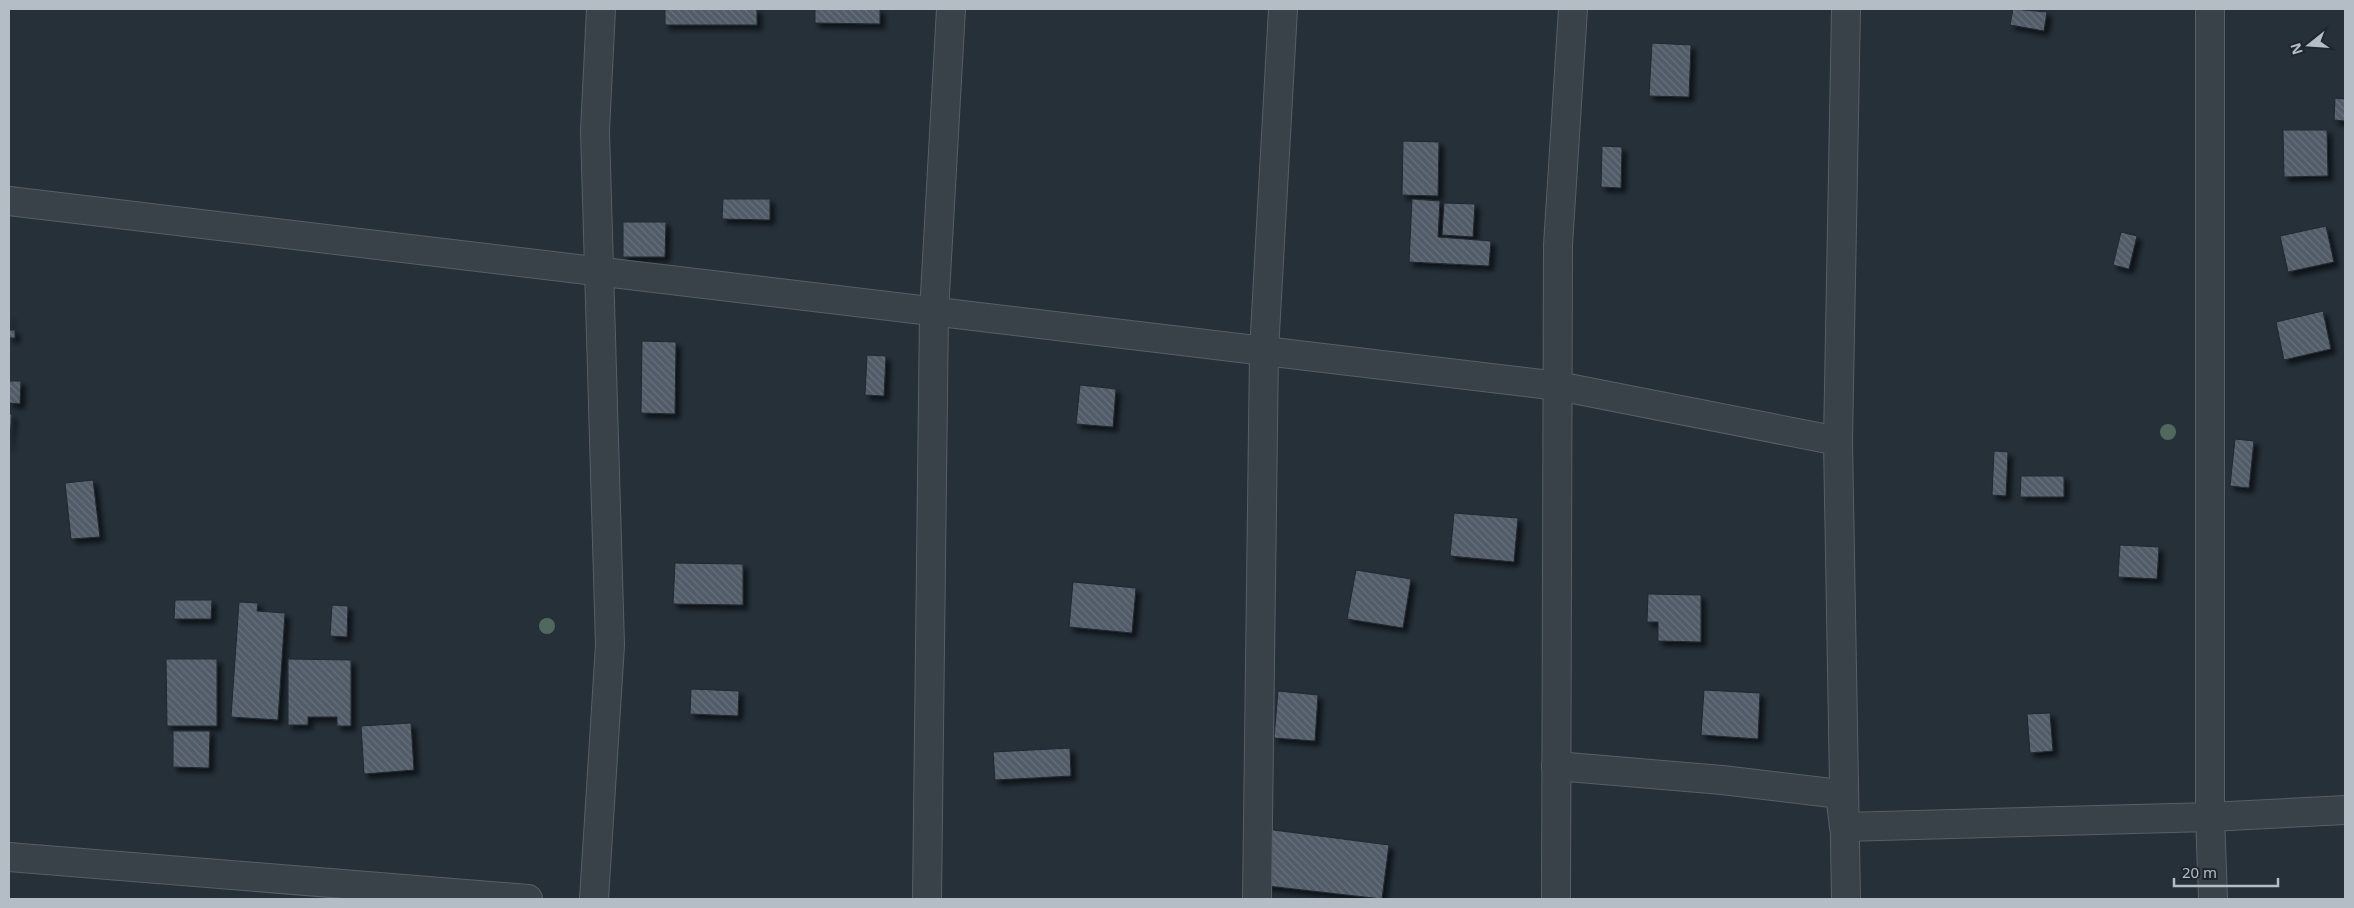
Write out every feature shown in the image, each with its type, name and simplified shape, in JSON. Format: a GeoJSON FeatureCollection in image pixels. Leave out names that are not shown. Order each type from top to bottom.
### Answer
{"type":"FeatureCollection","features":[{"type":"Feature","properties":{"kind":"street"},"geometry":{"type":"LineString","coordinates":[[594,899],[610,645],[601,340],[601,272],[595,131],[601,9]]}},
{"type":"Feature","properties":{"kind":"street"},"geometry":{"type":"LineString","coordinates":[[927,899],[934,312],[951,9]]}},
{"type":"Feature","properties":{"kind":"street"},"geometry":{"type":"LineString","coordinates":[[1257,899],[1264,351],[1283,9]]}},
{"type":"Feature","properties":{"kind":"street"},"geometry":{"type":"LineString","coordinates":[[1556,899],[1558,245],[1573,9]]}},
{"type":"Feature","properties":{"kind":"street"},"geometry":{"type":"LineString","coordinates":[[1846,9],[1838,441],[1846,899]]}},
{"type":"Feature","properties":{"kind":"street"},"geometry":{"type":"LineString","coordinates":[[2210,9],[2210,818],[2212,899]]}},
{"type":"Feature","properties":{"kind":"street"},"geometry":{"type":"LineString","coordinates":[[9,201],[1558,386],[1838,441]]}},
{"type":"Feature","properties":{"kind":"street"},"geometry":{"type":"LineString","coordinates":[[1556,766],[1722,780],[1840,794],[1844,827]]}},
{"type":"Feature","properties":{"kind":"street"},"geometry":{"type":"LineString","coordinates":[[1844,827],[2210,818],[2345,810]]}},
{"type":"Feature","properties":{"kind":"street"},"geometry":{"type":"LineString","coordinates":[[9,857],[528,899]]}},
{"type":"Feature","properties":{"kind":"building"},"geometry":{"type":"Polygon","coordinates":[[[665,9],[757,9],[757,25],[665,25],[665,9]]]}},
{"type":"Feature","properties":{"kind":"building"},"geometry":{"type":"Polygon","coordinates":[[[815,9],[880,9],[880,24],[815,23],[815,9]]]}},
{"type":"Feature","properties":{"kind":"building"},"geometry":{"type":"Polygon","coordinates":[[[2013,9],[2047,12],[2044,31],[2010,25],[2013,9]]]}},
{"type":"Feature","properties":{"kind":"building"},"geometry":{"type":"Polygon","coordinates":[[[1652,43],[1691,45],[1689,97],[1649,96],[1652,43]]]}},
{"type":"Feature","properties":{"kind":"building"},"geometry":{"type":"Polygon","coordinates":[[[2335,98],[2345,99],[2345,121],[2334,120],[2335,98]]]}},
{"type":"Feature","properties":{"kind":"building"},"geometry":{"type":"Polygon","coordinates":[[[2283,130],[2327,130],[2328,176],[2284,177],[2283,130]]]}},
{"type":"Feature","properties":{"kind":"building"},"geometry":{"type":"Polygon","coordinates":[[[1403,141],[1439,142],[1438,196],[1402,195],[1403,141]]]}},
{"type":"Feature","properties":{"kind":"building"},"geometry":{"type":"Polygon","coordinates":[[[1602,146],[1622,147],[1621,188],[1601,187],[1602,146]]]}},
{"type":"Feature","properties":{"kind":"building"},"geometry":{"type":"Polygon","coordinates":[[[723,199],[770,199],[770,220],[722,219],[723,199]]]}},
{"type":"Feature","properties":{"kind":"building"},"geometry":{"type":"Polygon","coordinates":[[[1412,199],[1440,201],[1438,237],[1491,241],[1489,266],[1409,262],[1412,199]]]}},
{"type":"Feature","properties":{"kind":"building"},"geometry":{"type":"Polygon","coordinates":[[[1444,203],[1475,204],[1473,237],[1442,235],[1444,203]]]}},
{"type":"Feature","properties":{"kind":"building"},"geometry":{"type":"Polygon","coordinates":[[[623,222],[666,222],[665,257],[623,257],[623,222]]]}},
{"type":"Feature","properties":{"kind":"building"},"geometry":{"type":"Polygon","coordinates":[[[2326,226],[2334,262],[2288,272],[2280,236],[2326,226]]]}},
{"type":"Feature","properties":{"kind":"building"},"geometry":{"type":"Polygon","coordinates":[[[2121,232],[2137,236],[2129,269],[2113,265],[2121,232]]]}},
{"type":"Feature","properties":{"kind":"building"},"geometry":{"type":"Polygon","coordinates":[[[2323,311],[2331,349],[2284,360],[2276,322],[2323,311]]]}},
{"type":"Feature","properties":{"kind":"building"},"geometry":{"type":"Polygon","coordinates":[[[9,314],[10,330],[15,330],[15,338],[9,338],[9,314]]]}},
{"type":"Feature","properties":{"kind":"building"},"geometry":{"type":"Polygon","coordinates":[[[642,341],[676,342],[675,414],[641,413],[642,341]]]}},
{"type":"Feature","properties":{"kind":"building"},"geometry":{"type":"Polygon","coordinates":[[[867,355],[886,356],[884,396],[865,395],[867,355]]]}},
{"type":"Feature","properties":{"kind":"building"},"geometry":{"type":"Polygon","coordinates":[[[9,381],[21,381],[20,404],[9,403],[9,381]]]}},
{"type":"Feature","properties":{"kind":"building"},"geometry":{"type":"Polygon","coordinates":[[[1080,385],[1116,389],[1113,427],[1076,424],[1080,385]]]}},
{"type":"Feature","properties":{"kind":"building"},"geometry":{"type":"Polygon","coordinates":[[[9,414],[12,414],[9,448],[9,414]]]}},
{"type":"Feature","properties":{"kind":"building"},"geometry":{"type":"Polygon","coordinates":[[[2235,439],[2254,441],[2249,488],[2230,486],[2235,439]]]}},
{"type":"Feature","properties":{"kind":"building"},"geometry":{"type":"Polygon","coordinates":[[[1994,451],[2008,452],[2006,496],[1992,495],[1994,451]]]}},
{"type":"Feature","properties":{"kind":"building"},"geometry":{"type":"Polygon","coordinates":[[[2021,476],[2064,476],[2064,497],[2020,497],[2021,476]]]}},
{"type":"Feature","properties":{"kind":"building"},"geometry":{"type":"Polygon","coordinates":[[[93,480],[100,537],[71,539],[65,483],[93,480]]]}},
{"type":"Feature","properties":{"kind":"building"},"geometry":{"type":"Polygon","coordinates":[[[1454,513],[1518,518],[1514,562],[1450,556],[1454,513]]]}},
{"type":"Feature","properties":{"kind":"building"},"geometry":{"type":"Polygon","coordinates":[[[2120,545],[2159,547],[2157,579],[2118,577],[2120,545]]]}},
{"type":"Feature","properties":{"kind":"building"},"geometry":{"type":"Polygon","coordinates":[[[675,563],[743,564],[743,605],[673,604],[675,563]]]}},
{"type":"Feature","properties":{"kind":"building"},"geometry":{"type":"Polygon","coordinates":[[[1356,570],[1411,579],[1403,628],[1347,619],[1356,570]]]}},
{"type":"Feature","properties":{"kind":"building"},"geometry":{"type":"Polygon","coordinates":[[[1073,582],[1136,588],[1132,633],[1069,627],[1073,582]]]}},
{"type":"Feature","properties":{"kind":"building"},"geometry":{"type":"Polygon","coordinates":[[[1648,594],[1701,595],[1701,642],[1658,641],[1658,622],[1647,622],[1648,594]]]}},
{"type":"Feature","properties":{"kind":"building"},"geometry":{"type":"Polygon","coordinates":[[[175,600],[212,600],[211,619],[174,619],[175,600]]]}},
{"type":"Feature","properties":{"kind":"building"},"geometry":{"type":"Polygon","coordinates":[[[239,602],[258,603],[257,611],[285,613],[278,720],[231,717],[239,602]]]}},
{"type":"Feature","properties":{"kind":"building"},"geometry":{"type":"Polygon","coordinates":[[[332,605],[348,606],[347,637],[330,636],[332,605]]]}},
{"type":"Feature","properties":{"kind":"building"},"geometry":{"type":"Polygon","coordinates":[[[166,659],[217,659],[217,726],[167,726],[166,659]]]}},
{"type":"Feature","properties":{"kind":"building"},"geometry":{"type":"Polygon","coordinates":[[[288,659],[351,660],[351,726],[337,726],[337,717],[308,717],[308,725],[288,725],[288,659]]]}},
{"type":"Feature","properties":{"kind":"building"},"geometry":{"type":"Polygon","coordinates":[[[691,689],[739,691],[738,716],[690,714],[691,689]]]}},
{"type":"Feature","properties":{"kind":"building"},"geometry":{"type":"Polygon","coordinates":[[[1704,690],[1760,693],[1758,739],[1701,735],[1704,690]]]}},
{"type":"Feature","properties":{"kind":"building"},"geometry":{"type":"Polygon","coordinates":[[[1278,691],[1318,695],[1315,741],[1274,738],[1278,691]]]}},
{"type":"Feature","properties":{"kind":"building"},"geometry":{"type":"Polygon","coordinates":[[[2050,713],[2053,751],[2030,753],[2027,714],[2050,713]]]}},
{"type":"Feature","properties":{"kind":"building"},"geometry":{"type":"Polygon","coordinates":[[[411,723],[414,770],[364,774],[361,726],[411,723]]]}},
{"type":"Feature","properties":{"kind":"building"},"geometry":{"type":"Polygon","coordinates":[[[173,731],[210,731],[209,768],[173,767],[173,731]]]}},
{"type":"Feature","properties":{"kind":"building"},"geometry":{"type":"Polygon","coordinates":[[[1070,748],[1071,776],[995,780],[993,752],[1070,748]]]}},
{"type":"Feature","properties":{"kind":"building"},"geometry":{"type":"Polygon","coordinates":[[[1266,829],[1389,845],[1382,899],[1259,885],[1266,829]]]}}]}
